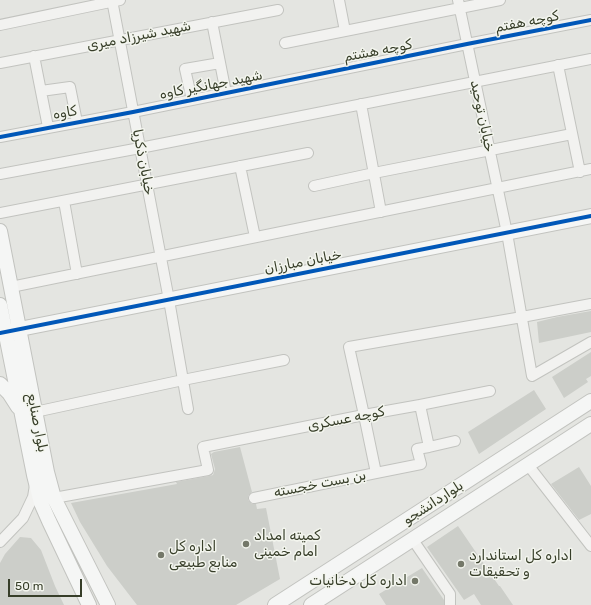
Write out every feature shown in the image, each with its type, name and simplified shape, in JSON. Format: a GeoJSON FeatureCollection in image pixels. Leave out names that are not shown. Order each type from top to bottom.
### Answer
{"type":"FeatureCollection","features":[{"type":"Feature","properties":{"kind":"street"},"geometry":{"type":"LineString","coordinates":[[0,25],[115,0]]}},
{"type":"Feature","properties":{"kind":"street","name":"خیابان ذکریا"},"geometry":{"type":"LineString","coordinates":[[115,0],[120,40],[162,256],[188,409]]}},
{"type":"Feature","properties":{"kind":"street"},"geometry":{"type":"LineString","coordinates":[[339,0],[345,31]]}},
{"type":"Feature","properties":{"kind":"street"},"geometry":{"type":"LineString","coordinates":[[285,43],[345,31],[459,4],[500,0]]}},
{"type":"Feature","properties":{"kind":"street","name":"خیابان توحید"},"geometry":{"type":"LineString","coordinates":[[459,4],[507,233]]}},
{"type":"Feature","properties":{"kind":"street","name":"شهید شیرزاد میری"},"geometry":{"type":"LineString","coordinates":[[0,63],[278,10]]}},
{"type":"Feature","properties":{"kind":"street","name":"کوچه هفتم"},"geometry":{"type":"LineString","coordinates":[[467,44],[591,20]]}},
{"type":"Feature","properties":{"kind":"street"},"geometry":{"type":"LineString","coordinates":[[212,22],[226,93]]}},
{"type":"Feature","properties":{"kind":"street","name":"کوچه هشتم"},"geometry":{"type":"LineString","coordinates":[[293,80],[467,44]]}},
{"type":"Feature","properties":{"kind":"street"},"geometry":{"type":"LineString","coordinates":[[34,56],[48,128]]}},
{"type":"Feature","properties":{"kind":"street"},"geometry":{"type":"LineString","coordinates":[[0,174],[140,148],[591,59]]}},
{"type":"Feature","properties":{"kind":"street"},"geometry":{"type":"LineString","coordinates":[[192,100],[185,70],[220,63]]}},
{"type":"Feature","properties":{"kind":"street"},"geometry":{"type":"LineString","coordinates":[[558,65],[580,172]]}},
{"type":"Feature","properties":{"kind":"street","name":"شهید جهانگیر کاوه"},"geometry":{"type":"LineString","coordinates":[[133,112],[293,80]]}},
{"type":"Feature","properties":{"kind":"street"},"geometry":{"type":"LineString","coordinates":[[42,91],[70,87],[77,122]]}},
{"type":"Feature","properties":{"kind":"street"},"geometry":{"type":"LineString","coordinates":[[360,104],[381,212]]}},
{"type":"Feature","properties":{"kind":"street","name":"کاوه"},"geometry":{"type":"LineString","coordinates":[[0,137],[133,112]]}},
{"type":"Feature","properties":{"kind":"street"},"geometry":{"type":"LineString","coordinates":[[314,186],[572,134]]}},
{"type":"Feature","properties":{"kind":"street"},"geometry":{"type":"LineString","coordinates":[[0,213],[308,153]]}},
{"type":"Feature","properties":{"kind":"street"},"geometry":{"type":"LineString","coordinates":[[240,166],[255,237]]}},
{"type":"Feature","properties":{"kind":"street"},"geometry":{"type":"LineString","coordinates":[[11,287],[591,170]]}},
{"type":"Feature","properties":{"kind":"street"},"geometry":{"type":"LineString","coordinates":[[64,201],[77,274]]}},
{"type":"Feature","properties":{"kind":"street","name":"خیابان مبارزان"},"geometry":{"type":"LineString","coordinates":[[6,333],[591,216]]}},
{"type":"Feature","properties":{"kind":"street","name":"بلوار صنایع"},"geometry":{"type":"LineString","coordinates":[[0,230],[11,287],[6,333]]}},
{"type":"Feature","properties":{"kind":"street"},"geometry":{"type":"LineString","coordinates":[[507,233],[532,376],[591,342]]}},
{"type":"Feature","properties":{"kind":"street"},"geometry":{"type":"LineString","coordinates":[[522,317],[591,304]]}},
{"type":"Feature","properties":{"kind":"street","name":"بلوار صنایع"},"geometry":{"type":"LineString","coordinates":[[0,305],[6,333],[28,412],[54,498],[108,605]]}},
{"type":"Feature","properties":{"kind":"street","name":"بن بست خجسته"},"geometry":{"type":"LineString","coordinates":[[254,498],[376,473],[349,347],[522,317]]}},
{"type":"Feature","properties":{"kind":"street"},"geometry":{"type":"LineString","coordinates":[[0,384],[28,412],[284,360]]}},
{"type":"Feature","properties":{"kind":"street","name":"کوچه عسکری"},"geometry":{"type":"LineString","coordinates":[[54,498],[208,470],[203,447],[364,415],[420,406],[490,391]]}},
{"type":"Feature","properties":{"kind":"street","name":"بلواردانشجو"},"geometry":{"type":"LineString","coordinates":[[274,605],[591,401]]}},
{"type":"Feature","properties":{"kind":"street"},"geometry":{"type":"LineString","coordinates":[[420,406],[429,447]]}},
{"type":"Feature","properties":{"kind":"street","name":"بلوار صنایع"},"geometry":{"type":"LineString","coordinates":[[28,412],[35,481],[41,503],[89,605]]}},
{"type":"Feature","properties":{"kind":"street","name":"بلواردانشجو"},"geometry":{"type":"LineString","coordinates":[[311,605],[591,424]]}},
{"type":"Feature","properties":{"kind":"street"},"geometry":{"type":"LineString","coordinates":[[376,473],[421,464],[417,449],[455,441]]}},
{"type":"Feature","properties":{"kind":"street"},"geometry":{"type":"LineString","coordinates":[[528,465],[591,546]]}},
{"type":"Feature","properties":{"kind":"street"},"geometry":{"type":"LineString","coordinates":[[0,542],[24,518],[33,497],[35,481]]}},
{"type":"Feature","properties":{"kind":"street"},"geometry":{"type":"LineString","coordinates":[[413,540],[450,594],[450,605]]}},
{"type":"Feature","properties":{"kind":"building"},"geometry":{"type":"Polygon","coordinates":[[[591,311],[591,332],[539,343],[537,322],[591,311]]]}},
{"type":"Feature","properties":{"kind":"building"},"geometry":{"type":"Polygon","coordinates":[[[591,352],[591,376],[586,379],[588,382],[564,398],[552,377],[591,352]]]}},
{"type":"Feature","properties":{"kind":"building"},"geometry":{"type":"Polygon","coordinates":[[[534,390],[546,409],[479,454],[468,432],[534,390]]]}},
{"type":"Feature","properties":{"kind":"building","name":"اداره کل منابع طبیعی"},"geometry":{"type":"Polygon","coordinates":[[[240,447],[252,492],[248,496],[248,500],[252,504],[256,504],[257,509],[266,508],[280,579],[236,605],[137,605],[107,566],[80,522],[71,503],[177,484],[176,482],[213,475],[215,469],[211,454],[214,452],[240,447]]]}},
{"type":"Feature","properties":{"kind":"building"},"geometry":{"type":"Polygon","coordinates":[[[579,467],[591,486],[591,514],[579,520],[551,484],[579,467]]]}},
{"type":"Feature","properties":{"kind":"building","name":"اداره کل استاندارد و تحقیقات"},"geometry":{"type":"Polygon","coordinates":[[[458,526],[513,605],[481,605],[474,594],[464,600],[427,547],[458,526]]]}},
{"type":"Feature","properties":{"kind":"building"},"geometry":{"type":"Polygon","coordinates":[[[20,537],[31,538],[41,550],[64,605],[0,605],[0,563],[5,554],[20,537]]]}},
{"type":"Feature","properties":{"kind":"building","name":"اداره کل دخانیات"},"geometry":{"type":"Polygon","coordinates":[[[422,568],[444,600],[444,605],[386,605],[379,594],[422,568]]]}},
{"type":"Feature","properties":{"kind":"cycle path"},"geometry":{"type":"LineString","coordinates":[[0,137],[133,112],[591,20]]}},
{"type":"Feature","properties":{"kind":"cycle path"},"geometry":{"type":"LineString","coordinates":[[0,333],[591,216]]}},
{"type":"Feature","properties":{"kind":"place","name":"کمیته امداد امام خمینی"},"geometry":{"type":"Point","coordinates":[246,544]}},
{"type":"Feature","properties":{"kind":"place","name":"اداره کل منابع طبیعی"},"geometry":{"type":"Point","coordinates":[161,555]}},
{"type":"Feature","properties":{"kind":"place","name":"اداره کل استاندارد و تحقیقات"},"geometry":{"type":"Point","coordinates":[461,564]}},
{"type":"Feature","properties":{"kind":"place","name":"اداره کل دخانیات"},"geometry":{"type":"Point","coordinates":[415,581]}}]}
